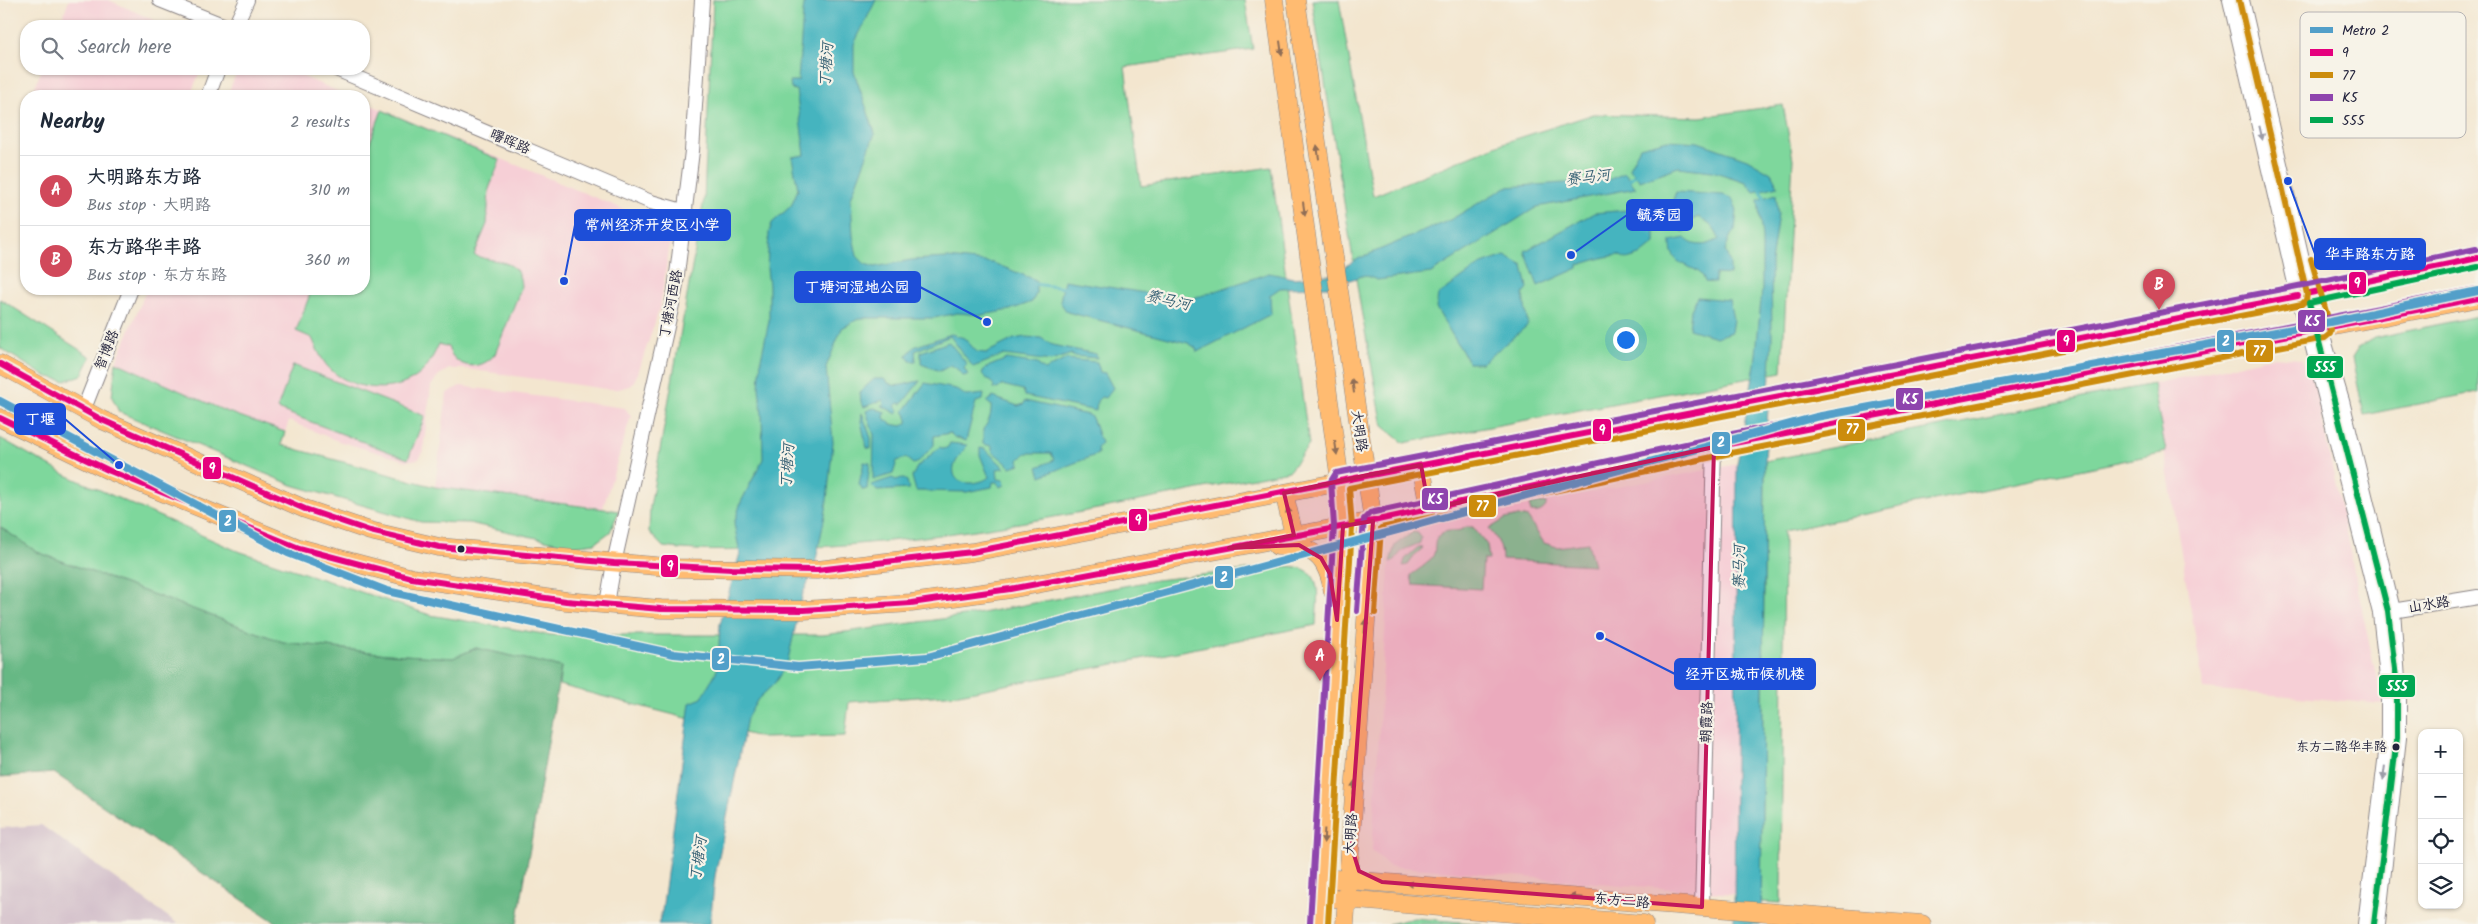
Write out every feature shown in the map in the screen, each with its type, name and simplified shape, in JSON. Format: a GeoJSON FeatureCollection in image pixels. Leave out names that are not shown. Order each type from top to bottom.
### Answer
{"type":"FeatureCollection","features":[{"type":"Feature","properties":{"kind":"main road","name":"大明路"},"geometry":{"type":"LineString","coordinates":[[1274,0],[1316,296],[1340,481],[1343,526],[1319,924]]}},
{"type":"Feature","properties":{"kind":"main road","name":"大明路"},"geometry":{"type":"LineString","coordinates":[[1296,0],[1373,521],[1344,924]]}},
{"type":"Feature","properties":{"kind":"main road"},"geometry":{"type":"LineString","coordinates":[[0,364],[83,411],[305,509],[370,531],[439,547],[614,563],[732,569],[817,570],[972,552],[1782,396],[2478,258]]}},
{"type":"Feature","properties":{"kind":"main road"},"geometry":{"type":"LineString","coordinates":[[0,418],[110,471],[299,548],[412,578],[566,601],[661,609],[720,611],[804,610],[911,602],[1010,589],[1373,521],[1790,432],[2478,298]]}},
{"type":"Feature","properties":{"kind":"main road"},"geometry":{"type":"LineString","coordinates":[[1421,465],[1429,509]]}},
{"type":"Feature","properties":{"kind":"main road"},"geometry":{"type":"LineString","coordinates":[[1284,493],[1294,535]]}},
{"type":"Feature","properties":{"kind":"main road"},"geometry":{"type":"LineString","coordinates":[[1229,548],[1299,545],[1321,558],[1330,574],[1337,620]]}},
{"type":"Feature","properties":{"kind":"main road"},"geometry":{"type":"LineString","coordinates":[[1350,842],[1354,862],[1359,871],[1382,882]]}},
{"type":"Feature","properties":{"kind":"main road","name":"东方二路"},"geometry":{"type":"LineString","coordinates":[[1322,878],[1922,924]]}},
{"type":"Feature","properties":{"kind":"main road","name":"东方二路"},"geometry":{"type":"LineString","coordinates":[[1321,897],[1644,924]]}},
{"type":"Feature","properties":{"kind":"main road"},"geometry":{"type":"LineString","coordinates":[[1348,924],[1356,911],[1390,903]]}},
{"type":"Feature","properties":{"kind":"street"},"geometry":{"type":"LineString","coordinates":[[160,0],[210,20]]}},
{"type":"Feature","properties":{"kind":"street"},"geometry":{"type":"LineString","coordinates":[[239,20],[247,0]]}},
{"type":"Feature","properties":{"kind":"street","name":"丁塘河西路"},"geometry":{"type":"LineString","coordinates":[[607,604],[614,563],[675,291],[686,212],[702,0]]}},
{"type":"Feature","properties":{"kind":"street"},"geometry":{"type":"LineString","coordinates":[[2230,0],[2387,612],[2399,693],[2399,738],[2378,924]]}},
{"type":"Feature","properties":{"kind":"street"},"geometry":{"type":"LineString","coordinates":[[2242,0],[2304,294]]}},
{"type":"Feature","properties":{"kind":"street"},"geometry":{"type":"LineString","coordinates":[[210,90],[216,75]]}},
{"type":"Feature","properties":{"kind":"street","name":"曙晖路"},"geometry":{"type":"LineString","coordinates":[[350,75],[650,202],[686,212]]}},
{"type":"Feature","properties":{"kind":"street","name":"智博路"},"geometry":{"type":"LineString","coordinates":[[83,411],[129,295]]}},
{"type":"Feature","properties":{"kind":"street","name":"朝霞路"},"geometry":{"type":"LineString","coordinates":[[1702,908],[1722,446]]}},
{"type":"Feature","properties":{"kind":"street","name":"山水路"},"geometry":{"type":"LineString","coordinates":[[2387,612],[2478,597]]}},
{"type":"Feature","properties":{"kind":"street"},"geometry":{"type":"LineString","coordinates":[[2365,924],[2388,737],[2387,612]]}},
{"type":"Feature","properties":{"kind":"highlighted area"},"geometry":{"type":"Polygon","coordinates":[[[1714,447],[1702,907],[1382,882],[1359,871],[1350,842],[1373,521],[1343,526],[1337,620],[1330,574],[1321,558],[1299,545],[1229,548],[1294,535],[1284,493],[1368,475],[1421,465],[1429,509],[1714,447]]]}},
{"type":"Feature","properties":{"kind":"shaded area"},"geometry":{"type":"Polygon","coordinates":[[[69,0],[109,0],[154,20],[61,20],[69,0]]]}},
{"type":"Feature","properties":{"kind":"shaded area"},"geometry":{"type":"Polygon","coordinates":[[[40,75],[199,75],[192,90],[33,90],[40,75]]]}},
{"type":"Feature","properties":{"kind":"shaded area"},"geometry":{"type":"Polygon","coordinates":[[[236,75],[299,75],[335,90],[229,90],[236,75]]]}},
{"type":"Feature","properties":{"kind":"shaded area"},"geometry":{"type":"Polygon","coordinates":[[[370,104],[664,226],[671,237],[660,307],[638,373],[632,385],[619,389],[606,389],[466,369],[449,369],[439,375],[431,386],[423,451],[419,459],[407,461],[338,441],[289,421],[285,432],[225,411],[116,362],[144,295],[370,295],[370,104]]]}},
{"type":"Feature","properties":{"kind":"shaded area"},"geometry":{"type":"Polygon","coordinates":[[[2272,357],[2301,359],[2315,386],[2382,704],[2204,689],[2153,384],[2272,357]]]}},
{"type":"Feature","properties":{"kind":"shaded area"},"geometry":{"type":"Polygon","coordinates":[[[460,386],[625,408],[631,416],[603,508],[435,487],[447,393],[460,386]]]}},
{"type":"Feature","properties":{"kind":"shaded area"},"geometry":{"type":"Polygon","coordinates":[[[1737,464],[1734,894],[1389,866],[1372,850],[1389,565],[1395,545],[1413,532],[1432,523],[1737,464]]]}},
{"type":"Feature","properties":{"kind":"shaded area"},"geometry":{"type":"Polygon","coordinates":[[[41,825],[178,924],[0,924],[0,828],[41,825]]]}},
{"type":"Feature","properties":{"kind":"green space"},"geometry":{"type":"Polygon","coordinates":[[[713,0],[1245,0],[1253,49],[1125,67],[1141,186],[1271,167],[1309,445],[1289,471],[1105,508],[920,538],[857,544],[745,550],[696,550],[663,547],[649,532],[650,507],[704,199],[713,0]]]}},
{"type":"Feature","properties":{"kind":"green space"},"geometry":{"type":"Polygon","coordinates":[[[1312,0],[1339,0],[1373,196],[1500,144],[1594,114],[1700,117],[1783,105],[1793,159],[1782,372],[1404,443],[1383,426],[1361,310],[1312,0]]]}},
{"type":"Feature","properties":{"kind":"green space"},"geometry":{"type":"Polygon","coordinates":[[[382,110],[500,160],[489,189],[487,224],[474,255],[511,266],[520,278],[521,288],[495,354],[483,364],[469,366],[462,364],[451,354],[448,347],[439,344],[427,366],[411,380],[400,385],[388,387],[364,386],[341,378],[332,371],[325,364],[312,338],[296,331],[310,295],[370,295],[370,142],[382,110]]]}},
{"type":"Feature","properties":{"kind":"green space"},"geometry":{"type":"Polygon","coordinates":[[[0,299],[91,357],[82,375],[65,381],[45,376],[0,348],[0,299]]]}},
{"type":"Feature","properties":{"kind":"green space"},"geometry":{"type":"Polygon","coordinates":[[[2478,316],[2478,392],[2364,415],[2352,358],[2359,347],[2374,338],[2478,316]]]}},
{"type":"Feature","properties":{"kind":"green space"},"geometry":{"type":"Polygon","coordinates":[[[116,362],[225,411],[285,432],[281,445],[435,487],[619,511],[610,532],[595,543],[573,546],[469,523],[421,522],[292,485],[119,412],[112,397],[116,362]]]}},
{"type":"Feature","properties":{"kind":"green space"},"geometry":{"type":"Polygon","coordinates":[[[293,365],[425,416],[408,459],[277,409],[293,365]]]}},
{"type":"Feature","properties":{"kind":"green space"},"geometry":{"type":"Polygon","coordinates":[[[2153,384],[2166,452],[1784,531],[1781,903],[1761,902],[1765,461],[2153,384]]]}},
{"type":"Feature","properties":{"kind":"green space"},"geometry":{"type":"Polygon","coordinates":[[[0,438],[66,475],[235,550],[430,615],[550,635],[823,635],[971,615],[1156,580],[1285,566],[1298,567],[1307,571],[1313,577],[1317,593],[1316,625],[959,694],[849,702],[845,736],[763,738],[559,685],[561,667],[476,648],[453,658],[387,654],[283,642],[37,552],[0,527],[0,438]]]}},
{"type":"Feature","properties":{"kind":"green space"},"geometry":{"type":"Polygon","coordinates":[[[1546,502],[1546,506],[1541,511],[1531,512],[1529,505],[1546,502]]]}},
{"type":"Feature","properties":{"kind":"green space"},"geometry":{"type":"Polygon","coordinates":[[[1519,516],[1528,518],[1544,543],[1557,547],[1588,543],[1594,565],[1502,560],[1499,543],[1489,529],[1505,519],[1519,516]]]}},
{"type":"Feature","properties":{"kind":"green space"},"geometry":{"type":"Polygon","coordinates":[[[0,527],[37,552],[283,642],[387,654],[453,658],[476,648],[561,667],[517,924],[278,924],[54,773],[0,777],[0,527]]]}},
{"type":"Feature","properties":{"kind":"green space"},"geometry":{"type":"Polygon","coordinates":[[[1473,527],[1487,545],[1489,560],[1483,560],[1481,589],[1413,585],[1411,575],[1433,556],[1435,542],[1440,534],[1473,527]]]}},
{"type":"Feature","properties":{"kind":"green space"},"geometry":{"type":"Polygon","coordinates":[[[1413,532],[1418,533],[1421,538],[1420,543],[1403,550],[1393,562],[1390,562],[1395,545],[1413,532]]]}},
{"type":"Feature","properties":{"kind":"green space"},"geometry":{"type":"Polygon","coordinates":[[[1418,547],[1423,548],[1408,565],[1403,566],[1405,559],[1418,547]]]}},
{"type":"Feature","properties":{"kind":"green space"},"geometry":{"type":"Polygon","coordinates":[[[1414,918],[1483,924],[1388,924],[1414,918]]]}},
{"type":"Feature","properties":{"kind":"water","name":"丁塘河"},"geometry":{"type":"Polygon","coordinates":[[[805,0],[876,0],[854,44],[854,72],[875,133],[851,198],[853,236],[857,256],[865,264],[875,267],[911,260],[948,258],[993,263],[1036,280],[1036,294],[1032,302],[1010,310],[982,315],[957,313],[934,318],[860,318],[842,328],[826,367],[833,442],[826,510],[814,570],[803,593],[787,664],[774,684],[758,699],[747,718],[715,876],[710,924],[658,924],[662,911],[690,703],[702,698],[718,668],[720,624],[740,553],[734,524],[741,502],[763,459],[762,414],[759,388],[761,359],[769,321],[767,269],[769,233],[772,223],[791,206],[798,189],[792,157],[805,155],[796,90],[791,89],[790,81],[798,81],[805,0]]]}},
{"type":"Feature","properties":{"kind":"water"},"geometry":{"type":"Polygon","coordinates":[[[1668,140],[1698,142],[1747,159],[1771,173],[1778,186],[1754,192],[1746,182],[1712,171],[1678,167],[1640,181],[1629,168],[1640,147],[1668,140]]]}},
{"type":"Feature","properties":{"kind":"water"},"geometry":{"type":"Polygon","coordinates":[[[1625,173],[1636,188],[1537,207],[1431,273],[1377,280],[1365,275],[1328,287],[1280,288],[1270,295],[1271,314],[1197,352],[1196,348],[1188,343],[1067,312],[1060,302],[1064,280],[1189,300],[1269,273],[1293,278],[1329,275],[1360,258],[1450,220],[1506,187],[1608,180],[1625,173]]]}},
{"type":"Feature","properties":{"kind":"water"},"geometry":{"type":"Polygon","coordinates":[[[1676,192],[1723,195],[1732,198],[1737,210],[1735,231],[1731,235],[1725,250],[1730,263],[1730,275],[1715,274],[1715,283],[1705,282],[1698,271],[1675,258],[1671,241],[1685,238],[1697,245],[1701,245],[1719,239],[1711,226],[1698,217],[1689,222],[1684,232],[1675,227],[1671,205],[1676,192]]]}},
{"type":"Feature","properties":{"kind":"water"},"geometry":{"type":"Polygon","coordinates":[[[1776,194],[1778,214],[1771,263],[1772,338],[1765,461],[1761,924],[1734,924],[1737,464],[1755,365],[1762,289],[1762,238],[1758,200],[1776,194]]]}},
{"type":"Feature","properties":{"kind":"water"},"geometry":{"type":"Polygon","coordinates":[[[1628,210],[1642,217],[1655,230],[1655,243],[1640,255],[1627,259],[1618,255],[1605,257],[1578,265],[1578,268],[1538,286],[1525,251],[1594,213],[1628,210]]]}},
{"type":"Feature","properties":{"kind":"water"},"geometry":{"type":"Polygon","coordinates":[[[1505,256],[1523,266],[1528,288],[1523,294],[1528,325],[1482,363],[1469,363],[1436,308],[1438,295],[1482,264],[1505,256]]]}},
{"type":"Feature","properties":{"kind":"water"},"geometry":{"type":"Polygon","coordinates":[[[1697,297],[1729,300],[1733,319],[1731,332],[1716,337],[1689,329],[1691,310],[1697,297]]]}},
{"type":"Feature","properties":{"kind":"water"},"geometry":{"type":"Polygon","coordinates":[[[951,334],[964,338],[977,352],[986,353],[1014,339],[1025,337],[1041,338],[1052,345],[1096,354],[1097,358],[1072,356],[1072,354],[1051,361],[1004,355],[973,367],[950,336],[915,351],[916,361],[910,361],[907,355],[914,347],[951,334]]]}},
{"type":"Feature","properties":{"kind":"water"},"geometry":{"type":"Polygon","coordinates":[[[949,342],[967,364],[964,368],[968,375],[963,376],[951,365],[940,371],[921,364],[921,352],[949,342]]]}},
{"type":"Feature","properties":{"kind":"water"},"geometry":{"type":"Polygon","coordinates":[[[1007,359],[1038,364],[1045,370],[1066,359],[1097,362],[1100,372],[1105,373],[1113,388],[1105,398],[1101,397],[1097,401],[1096,411],[1025,396],[1023,390],[1002,385],[998,389],[993,388],[994,385],[982,374],[985,368],[1007,359]]]}},
{"type":"Feature","properties":{"kind":"water"},"geometry":{"type":"Polygon","coordinates":[[[874,379],[884,379],[892,385],[920,381],[902,404],[898,403],[895,406],[899,411],[897,414],[881,405],[884,405],[883,400],[864,407],[861,402],[860,392],[874,379]]]}},
{"type":"Feature","properties":{"kind":"water"},"geometry":{"type":"Polygon","coordinates":[[[925,383],[956,389],[966,396],[984,394],[983,400],[976,402],[966,441],[954,437],[950,433],[934,436],[934,445],[917,463],[913,464],[906,458],[897,461],[893,474],[873,480],[874,435],[866,411],[874,408],[885,412],[884,418],[891,424],[902,426],[907,423],[907,416],[904,411],[925,383]]]}},
{"type":"Feature","properties":{"kind":"water"},"geometry":{"type":"Polygon","coordinates":[[[993,397],[1018,406],[1024,404],[1025,401],[1088,415],[1092,418],[1101,443],[1097,448],[1098,454],[1041,476],[1038,467],[1054,460],[1051,453],[1026,453],[1019,460],[1020,464],[1011,467],[992,451],[992,446],[983,444],[983,429],[991,411],[991,405],[987,402],[993,397]]]}},
{"type":"Feature","properties":{"kind":"water"},"geometry":{"type":"Polygon","coordinates":[[[862,413],[871,438],[871,449],[867,448],[861,422],[862,413]]]}},
{"type":"Feature","properties":{"kind":"water"},"geometry":{"type":"Polygon","coordinates":[[[950,443],[967,445],[954,466],[956,478],[965,483],[976,483],[989,477],[980,455],[980,448],[985,449],[1005,468],[997,469],[998,479],[1004,480],[1005,485],[1000,487],[997,482],[993,482],[992,487],[967,492],[916,491],[912,477],[917,467],[940,447],[944,449],[950,443]]]}},
{"type":"Feature","properties":{"kind":"water"},"geometry":{"type":"Polygon","coordinates":[[[864,462],[870,463],[867,489],[863,490],[859,484],[864,462]]]}},
{"type":"Feature","properties":{"kind":"water"},"geometry":{"type":"Polygon","coordinates":[[[892,478],[896,480],[902,478],[907,481],[909,489],[877,491],[871,485],[892,478]]]}},
{"type":"Feature","properties":{"kind":"waterway","name":"赛马河"},"geometry":{"type":"LineString","coordinates":[[1627,181],[1638,173]]}},
{"type":"Feature","properties":{"kind":"waterway","name":"赛马河"},"geometry":{"type":"LineString","coordinates":[[1760,188],[1766,201]]}},
{"type":"Feature","properties":{"kind":"waterway","name":"赛马河"},"geometry":{"type":"LineString","coordinates":[[1034,284],[1065,288]]}},
{"type":"Feature","properties":{"kind":"metro line","name":"2"},"geometry":{"type":"LineString","coordinates":[[0,401],[288,553],[387,591],[674,654],[798,667],[927,657],[1816,417],[2330,322],[2478,291]]}},
{"type":"Feature","properties":{"kind":"transit line","name":"77"},"geometry":{"type":"LineString","coordinates":[[1328,924],[1352,527],[1349,488],[2302,304],[2306,300],[2307,294],[2239,0]]}},
{"type":"Feature","properties":{"kind":"transit line","name":"K5"},"geometry":{"type":"LineString","coordinates":[[1310,923],[1334,526],[1331,481],[1336,473],[2308,284],[2476,249]]}},
{"type":"Feature","properties":{"kind":"transit line","name":"9"},"geometry":{"type":"LineString","coordinates":[[2310,293],[2478,258]]}},
{"type":"Feature","properties":{"kind":"transit line","name":"77"},"geometry":{"type":"LineString","coordinates":[[1375,613],[1381,528],[1731,453],[2325,338],[2330,334],[2331,329],[2311,259]]}},
{"type":"Feature","properties":{"kind":"transit line","name":"555"},"geometry":{"type":"LineString","coordinates":[[2374,924],[2397,738],[2397,686],[2388,611],[2309,303],[2478,267]]}},
{"type":"Feature","properties":{"kind":"transit line","name":"K5"},"geometry":{"type":"LineString","coordinates":[[1357,611],[1364,519],[1370,513],[1727,435],[2476,289]]}},
{"type":"Feature","properties":{"kind":"transit line","name":"9"},"geometry":{"type":"LineString","coordinates":[[0,364],[102,420],[305,509],[370,531],[439,547],[614,563],[732,569],[817,570],[972,552],[2298,296]]}},
{"type":"Feature","properties":{"kind":"transit line","name":"9"},"geometry":{"type":"LineString","coordinates":[[0,418],[110,471],[299,548],[412,578],[566,601],[661,609],[804,610],[911,603],[1010,589],[1373,521],[1729,444],[2478,298]]}},
{"type":"Feature","properties":{"kind":"place","name":"华丰路东方路"},"geometry":{"type":"Point","coordinates":[2288,181]}},
{"type":"Feature","properties":{"kind":"place","name":"毓秀园"},"geometry":{"type":"Point","coordinates":[1571,255]}},
{"type":"Feature","properties":{"kind":"place","name":"常州经济开发区小学"},"geometry":{"type":"Point","coordinates":[564,281]}},
{"type":"Feature","properties":{"kind":"place","name":"东方路华丰路"},"geometry":{"type":"Point","coordinates":[2159,310]}},
{"type":"Feature","properties":{"kind":"place","name":"丁塘河湿地公园"},"geometry":{"type":"Point","coordinates":[987,322]}},
{"type":"Feature","properties":{"kind":"place","name":"丁堰"},"geometry":{"type":"Point","coordinates":[119,465]}},
{"type":"Feature","properties":{"kind":"place","name":"经开区城市候机楼"},"geometry":{"type":"Point","coordinates":[1600,636]}},
{"type":"Feature","properties":{"kind":"place","name":"大明路东方路"},"geometry":{"type":"Point","coordinates":[1320,681]}},
{"type":"Feature","properties":{"kind":"place","name":"东方二路华丰路"},"geometry":{"type":"Point","coordinates":[2396,747]}}]}
